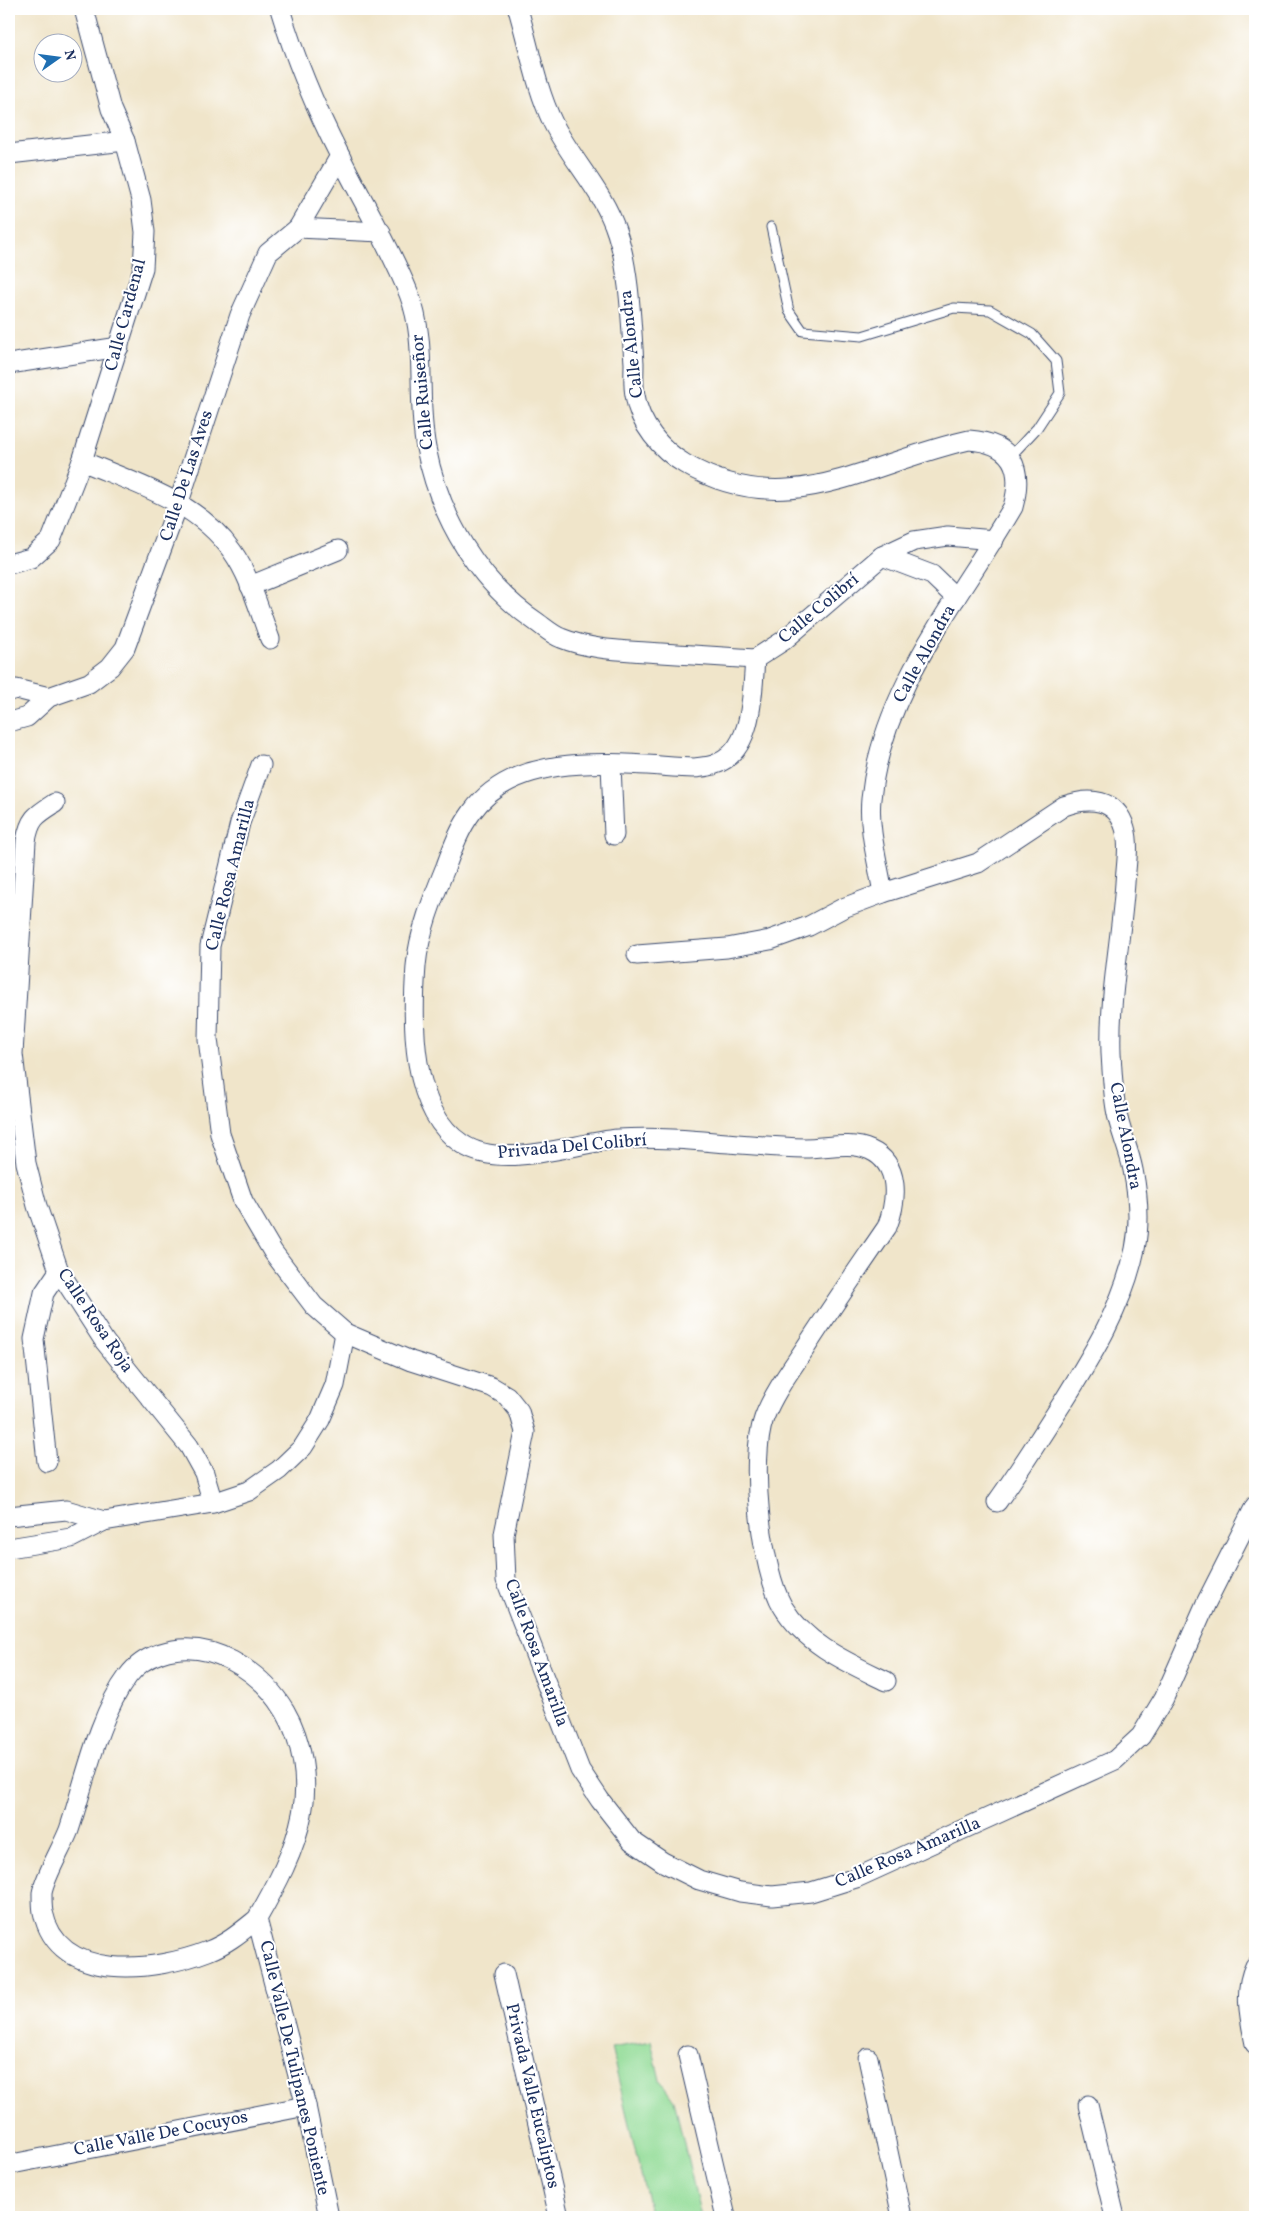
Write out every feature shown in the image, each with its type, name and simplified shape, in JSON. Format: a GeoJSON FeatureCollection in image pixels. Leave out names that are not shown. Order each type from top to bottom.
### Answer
{"type":"FeatureCollection","features":[{"type":"Feature","properties":{"kind":"street","name":"Calle Cardenal"},"geometry":{"type":"LineString","coordinates":[[9,564],[31,558],[51,540],[82,461],[120,347],[143,268],[145,232],[141,200],[124,141],[111,109],[84,9]]}},
{"type":"Feature","properties":{"kind":"street","name":"Calle Ruiseñor"},"geometry":{"type":"LineString","coordinates":[[280,9],[290,44],[340,156],[381,232],[410,296],[419,337],[422,412],[426,448],[439,494],[458,538],[478,567],[499,593],[526,616],[560,638],[598,648],[755,659]]}},
{"type":"Feature","properties":{"kind":"street","name":"Calle Alondra"},"geometry":{"type":"LineString","coordinates":[[518,9],[552,122],[606,206],[618,234],[624,263],[635,397],[643,420],[655,438],[675,457],[700,472],[737,485],[768,490],[822,485],[969,440],[986,441],[999,446],[1010,457],[1016,474],[1018,490],[1013,508],[903,687],[884,734],[870,800],[871,825],[883,893],[978,863],[1064,806],[1079,800],[1107,803],[1118,812],[1125,828],[1127,848],[1124,901],[1112,1009],[1111,1054],[1116,1110],[1133,1170],[1138,1210],[1135,1248],[1122,1294],[1099,1345],[1021,1469],[997,1502]]}},
{"type":"Feature","properties":{"kind":"street"},"geometry":{"type":"LineString","coordinates":[[9,154],[124,141]]}},
{"type":"Feature","properties":{"kind":"street","name":"Calle De Las Aves"},"geometry":{"type":"LineString","coordinates":[[9,722],[27,717],[49,697],[89,682],[110,667],[125,648],[179,502],[240,315],[268,253],[298,228],[340,156]]}},
{"type":"Feature","properties":{"kind":"street"},"geometry":{"type":"LineString","coordinates":[[298,228],[381,232]]}},
{"type":"Feature","properties":{"kind":"street"},"geometry":{"type":"LineString","coordinates":[[9,364],[120,347]]}},
{"type":"Feature","properties":{"kind":"street"},"geometry":{"type":"LineString","coordinates":[[82,461],[179,502],[214,530],[232,551],[250,586],[270,639]]}},
{"type":"Feature","properties":{"kind":"street","name":"Calle Colibrí"},"geometry":{"type":"LineString","coordinates":[[755,659],[783,641],[882,556],[914,542],[948,536],[994,540]]}},
{"type":"Feature","properties":{"kind":"street"},"geometry":{"type":"LineString","coordinates":[[250,586],[338,550]]}},
{"type":"Feature","properties":{"kind":"street"},"geometry":{"type":"LineString","coordinates":[[882,556],[932,575],[956,598]]}},
{"type":"Feature","properties":{"kind":"street","name":"Privada Del Colibrí"},"geometry":{"type":"LineString","coordinates":[[755,659],[751,711],[744,736],[729,756],[714,765],[694,768],[567,764],[542,768],[514,778],[492,791],[468,819],[458,835],[428,909],[416,964],[416,1054],[421,1079],[431,1109],[444,1129],[463,1145],[478,1152],[514,1156],[617,1139],[649,1139],[806,1148],[859,1146],[871,1150],[883,1159],[891,1172],[896,1192],[894,1209],[887,1227],[788,1374],[764,1419],[757,1457],[762,1541],[783,1607],[810,1638],[843,1660],[886,1682]]}},
{"type":"Feature","properties":{"kind":"street"},"geometry":{"type":"LineString","coordinates":[[9,691],[16,689],[49,697]]}},
{"type":"Feature","properties":{"kind":"street","name":"Calle Rosa Amarilla"},"geometry":{"type":"LineString","coordinates":[[261,765],[240,823],[210,946],[208,1039],[220,1134],[243,1201],[272,1252],[314,1306],[345,1333],[410,1362],[492,1387],[507,1396],[519,1411],[525,1432],[504,1534],[506,1580],[580,1770],[600,1800],[632,1840],[663,1862],[699,1880],[740,1892],[772,1896],[811,1892],[856,1878],[1115,1760],[1141,1736],[1164,1698],[1206,1604],[1255,1506]]}},
{"type":"Feature","properties":{"kind":"street"},"geometry":{"type":"LineString","coordinates":[[611,765],[614,835]]}},
{"type":"Feature","properties":{"kind":"street","name":"Calle Rosa Roja"},"geometry":{"type":"LineString","coordinates":[[55,803],[35,816],[29,826],[26,841],[13,1054],[26,1163],[59,1271],[105,1342],[189,1446],[204,1473],[213,1503]]}},
{"type":"Feature","properties":{"kind":"street"},"geometry":{"type":"LineString","coordinates":[[637,955],[727,948],[770,940],[809,926],[843,908],[883,893]]}},
{"type":"Feature","properties":{"kind":"street"},"geometry":{"type":"LineString","coordinates":[[47,1462],[34,1339],[44,1293],[59,1271]]}},
{"type":"Feature","properties":{"kind":"street"},"geometry":{"type":"LineString","coordinates":[[104,1521],[66,1510],[14,1516],[16,1546],[71,1538],[104,1521],[213,1503],[250,1491],[279,1470],[303,1447],[320,1420],[335,1385],[345,1333]]}},
{"type":"Feature","properties":{"kind":"street","name":"Calle Valle De Tulipanes Poniente"},"geometry":{"type":"LineString","coordinates":[[258,1919],[236,1936],[210,1950],[170,1964],[139,1968],[82,1960],[62,1946],[50,1929],[43,1912],[42,1892],[68,1831],[90,1760],[116,1696],[129,1674],[148,1658],[165,1652],[194,1649],[214,1652],[240,1664],[264,1685],[285,1712],[299,1746],[305,1776],[302,1813],[282,1875],[258,1919],[306,2106],[329,2217]]}},
{"type":"Feature","properties":{"kind":"street"},"geometry":{"type":"LineString","coordinates":[[1255,1966],[1249,1990],[1249,2014],[1255,2044]]}},
{"type":"Feature","properties":{"kind":"street","name":"Privada Valle Eucaliptos"},"geometry":{"type":"LineString","coordinates":[[504,1974],[559,2217]]}},
{"type":"Feature","properties":{"kind":"street"},"geometry":{"type":"LineString","coordinates":[[688,2055],[726,2217]]}},
{"type":"Feature","properties":{"kind":"street"},"geometry":{"type":"LineString","coordinates":[[868,2058],[902,2217]]}},
{"type":"Feature","properties":{"kind":"street"},"geometry":{"type":"LineString","coordinates":[[1088,2105],[1114,2217]]}},
{"type":"Feature","properties":{"kind":"street","name":"Calle Valle De Cocuyos"},"geometry":{"type":"LineString","coordinates":[[17,2163],[306,2106]]}},
{"type":"Feature","properties":{"kind":"lane"},"geometry":{"type":"LineString","coordinates":[[771,227],[789,311],[803,331],[862,336],[954,308],[990,310],[1032,334],[1056,361],[1060,393],[1037,428],[1010,457]]}},
{"type":"Feature","properties":{"kind":"green space"},"geometry":{"type":"Polygon","coordinates":[[[651,2041],[660,2080],[674,2100],[701,2217],[651,2217],[611,2048],[651,2041]]]}}]}
